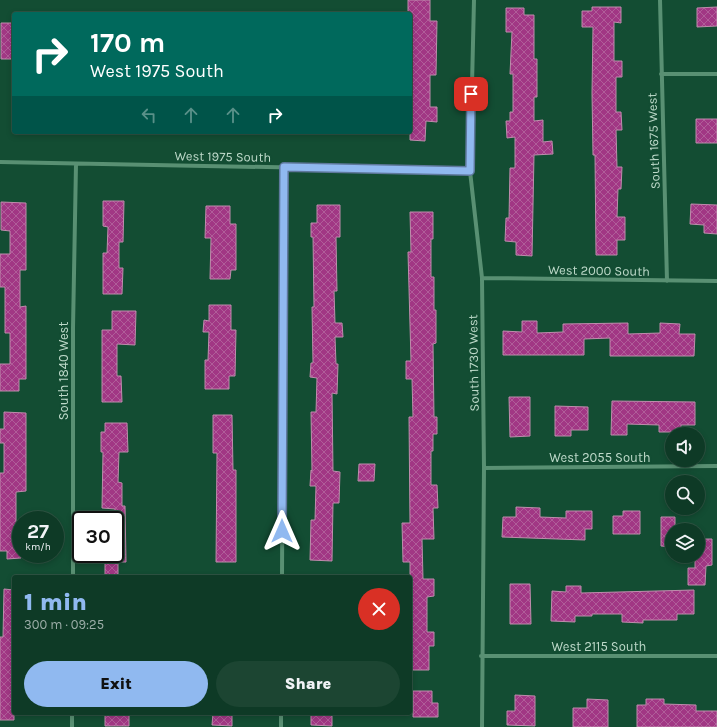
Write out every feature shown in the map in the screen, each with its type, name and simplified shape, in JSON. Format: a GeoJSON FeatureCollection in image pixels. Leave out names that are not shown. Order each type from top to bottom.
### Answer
{"type":"FeatureCollection","features":[{"type":"Feature","properties":{"kind":"street","name":"South 1730 West"},"geometry":{"type":"LineString","coordinates":[[474,0],[470,171],[482,278],[484,468],[481,656],[482,727]]}},
{"type":"Feature","properties":{"kind":"street","name":"South 1675 West"},"geometry":{"type":"LineString","coordinates":[[660,0],[667,281]]}},
{"type":"Feature","properties":{"kind":"street"},"geometry":{"type":"LineString","coordinates":[[661,74],[717,74]]}},
{"type":"Feature","properties":{"kind":"street","name":"West 1975 South"},"geometry":{"type":"LineString","coordinates":[[0,162],[470,171]]}},
{"type":"Feature","properties":{"kind":"street","name":"South 1840 West"},"geometry":{"type":"LineString","coordinates":[[73,575],[73,328],[76,164]]}},
{"type":"Feature","properties":{"kind":"street"},"geometry":{"type":"LineString","coordinates":[[282,575],[284,167]]}},
{"type":"Feature","properties":{"kind":"street","name":"West 2000 South"},"geometry":{"type":"LineString","coordinates":[[482,278],[717,281]]}},
{"type":"Feature","properties":{"kind":"street","name":"West 2055 South"},"geometry":{"type":"LineString","coordinates":[[484,468],[717,466]]}},
{"type":"Feature","properties":{"kind":"street","name":"West 2115 South"},"geometry":{"type":"LineString","coordinates":[[481,656],[717,656]]}},
{"type":"Feature","properties":{"kind":"street"},"geometry":{"type":"LineString","coordinates":[[72,715],[72,727]]}},
{"type":"Feature","properties":{"kind":"street"},"geometry":{"type":"LineString","coordinates":[[281,715],[281,727]]}},
{"type":"Feature","properties":{"kind":"building"},"geometry":{"type":"Polygon","coordinates":[[[408,0],[430,0],[430,21],[437,21],[436,75],[430,75],[430,107],[437,107],[437,122],[426,121],[425,141],[410,140],[410,134],[412,134],[412,12],[408,12],[408,0]]]}},
{"type":"Feature","properties":{"kind":"building"},"geometry":{"type":"Polygon","coordinates":[[[592,7],[621,7],[621,23],[614,22],[614,61],[622,61],[622,77],[616,77],[616,112],[621,112],[622,130],[616,130],[617,167],[622,167],[621,189],[618,189],[617,217],[625,217],[625,240],[617,240],[617,255],[596,255],[595,155],[593,155],[592,93],[593,27],[582,27],[582,11],[592,11],[592,7]]]}},
{"type":"Feature","properties":{"kind":"building"},"geometry":{"type":"Polygon","coordinates":[[[717,7],[717,26],[697,27],[697,8],[717,7]]]}},
{"type":"Feature","properties":{"kind":"building"},"geometry":{"type":"Polygon","coordinates":[[[506,8],[524,8],[524,15],[534,15],[534,59],[537,59],[537,97],[534,97],[534,121],[543,120],[543,142],[552,141],[553,154],[534,155],[532,256],[516,255],[516,242],[505,241],[506,218],[509,218],[510,168],[515,168],[515,137],[507,138],[506,121],[510,121],[510,112],[513,112],[513,74],[510,74],[512,32],[506,32],[506,8]]]}},
{"type":"Feature","properties":{"kind":"building"},"geometry":{"type":"Polygon","coordinates":[[[1,23],[12,23],[12,59],[1,59],[1,23]]]}},
{"type":"Feature","properties":{"kind":"building"},"geometry":{"type":"Polygon","coordinates":[[[696,119],[717,119],[717,143],[696,143],[696,119]]]}},
{"type":"Feature","properties":{"kind":"building"},"geometry":{"type":"Polygon","coordinates":[[[103,201],[124,201],[123,242],[119,242],[119,268],[123,268],[122,294],[103,294],[103,253],[107,253],[108,227],[103,226],[103,201]]]}},
{"type":"Feature","properties":{"kind":"building"},"geometry":{"type":"Polygon","coordinates":[[[1,202],[26,203],[26,270],[20,270],[20,307],[26,306],[26,379],[19,379],[19,391],[0,391],[0,364],[10,364],[10,333],[5,333],[5,287],[0,287],[0,254],[10,254],[10,231],[1,230],[1,202]]]}},
{"type":"Feature","properties":{"kind":"building"},"geometry":{"type":"Polygon","coordinates":[[[691,204],[717,205],[717,234],[704,233],[704,225],[690,224],[691,204]]]}},
{"type":"Feature","properties":{"kind":"building"},"geometry":{"type":"Polygon","coordinates":[[[317,205],[340,205],[340,237],[336,237],[337,291],[334,291],[335,323],[342,323],[343,337],[335,337],[336,364],[338,364],[337,394],[332,393],[333,471],[340,472],[339,503],[333,503],[332,561],[310,560],[311,520],[315,520],[316,486],[310,486],[311,470],[312,471],[311,412],[316,412],[317,378],[310,377],[311,363],[313,363],[312,307],[314,307],[313,237],[311,237],[311,223],[317,223],[317,205]]]}},
{"type":"Feature","properties":{"kind":"building"},"geometry":{"type":"Polygon","coordinates":[[[206,206],[230,206],[230,224],[236,224],[236,270],[231,270],[230,279],[210,279],[211,238],[205,238],[206,206]]]}},
{"type":"Feature","properties":{"kind":"building"},"geometry":{"type":"Polygon","coordinates":[[[410,212],[433,212],[431,277],[434,277],[434,310],[436,310],[436,343],[433,344],[434,417],[437,417],[437,434],[433,434],[433,451],[431,451],[431,485],[437,485],[438,508],[433,508],[434,539],[422,539],[423,579],[434,579],[434,596],[427,597],[427,632],[434,632],[434,646],[429,646],[429,670],[412,670],[412,575],[410,575],[410,562],[403,562],[402,523],[410,523],[409,417],[413,417],[412,379],[406,379],[406,361],[411,361],[408,252],[411,252],[410,212]]]}},
{"type":"Feature","properties":{"kind":"building"},"geometry":{"type":"Polygon","coordinates":[[[209,305],[231,305],[231,330],[236,330],[235,376],[229,376],[229,389],[205,389],[205,360],[208,360],[209,332],[203,332],[204,320],[209,321],[209,305]]]}},
{"type":"Feature","properties":{"kind":"building"},"geometry":{"type":"Polygon","coordinates":[[[112,311],[136,311],[135,345],[117,344],[117,376],[121,376],[122,402],[102,402],[102,330],[112,330],[112,311]]]}},
{"type":"Feature","properties":{"kind":"building"},"geometry":{"type":"Polygon","coordinates":[[[522,321],[537,321],[537,333],[563,332],[563,324],[628,323],[628,334],[660,333],[660,323],[680,324],[679,334],[695,334],[694,356],[610,356],[610,338],[584,339],[584,355],[503,355],[503,331],[522,332],[522,321]]]}},
{"type":"Feature","properties":{"kind":"building"},"geometry":{"type":"Polygon","coordinates":[[[509,397],[530,397],[530,436],[510,437],[509,397]]]}},
{"type":"Feature","properties":{"kind":"building"},"geometry":{"type":"Polygon","coordinates":[[[612,401],[695,402],[695,425],[665,427],[665,432],[659,432],[659,425],[627,424],[627,435],[611,435],[612,401]]]}},
{"type":"Feature","properties":{"kind":"building"},"geometry":{"type":"Polygon","coordinates":[[[555,406],[588,407],[588,430],[571,430],[571,436],[555,436],[555,406]]]}},
{"type":"Feature","properties":{"kind":"building"},"geometry":{"type":"Polygon","coordinates":[[[4,412],[26,413],[26,491],[16,492],[16,511],[12,511],[12,559],[7,559],[7,551],[0,551],[0,473],[4,473],[4,443],[0,443],[0,429],[4,429],[4,412]]]}},
{"type":"Feature","properties":{"kind":"building"},"geometry":{"type":"Polygon","coordinates":[[[213,415],[232,415],[233,470],[236,470],[236,562],[216,562],[217,453],[213,453],[213,415]]]}},
{"type":"Feature","properties":{"kind":"building"},"geometry":{"type":"Polygon","coordinates":[[[105,423],[127,423],[128,452],[119,452],[118,482],[122,483],[122,506],[125,506],[126,562],[124,562],[124,511],[115,511],[115,509],[102,508],[103,452],[101,452],[101,432],[105,432],[105,423]]]}},
{"type":"Feature","properties":{"kind":"building"},"geometry":{"type":"Polygon","coordinates":[[[359,464],[375,464],[374,481],[358,481],[359,464]]]}},
{"type":"Feature","properties":{"kind":"building"},"geometry":{"type":"Polygon","coordinates":[[[516,507],[540,508],[540,517],[566,518],[566,511],[592,511],[592,529],[585,529],[585,540],[502,537],[503,517],[516,517],[516,507]]]}},
{"type":"Feature","properties":{"kind":"building"},"geometry":{"type":"Polygon","coordinates":[[[623,511],[640,511],[640,534],[613,534],[613,516],[623,516],[623,511]]]}},
{"type":"Feature","properties":{"kind":"building"},"geometry":{"type":"Polygon","coordinates":[[[661,517],[675,517],[675,523],[665,523],[665,546],[661,546],[661,517]]]}},
{"type":"Feature","properties":{"kind":"building"},"geometry":{"type":"Polygon","coordinates":[[[705,539],[712,539],[712,565],[706,566],[705,585],[688,585],[688,568],[695,568],[695,563],[705,563],[705,539]]]}},
{"type":"Feature","properties":{"kind":"building"},"geometry":{"type":"Polygon","coordinates":[[[105,563],[118,563],[118,575],[105,575],[105,563]]]}},
{"type":"Feature","properties":{"kind":"building"},"geometry":{"type":"Polygon","coordinates":[[[510,584],[530,584],[531,624],[510,624],[510,584]]]}},
{"type":"Feature","properties":{"kind":"building"},"geometry":{"type":"Polygon","coordinates":[[[566,586],[581,586],[581,593],[694,590],[694,614],[677,614],[677,620],[643,620],[643,623],[622,622],[622,614],[592,614],[592,616],[575,616],[575,622],[551,621],[552,591],[566,592],[566,586]]]}},
{"type":"Feature","properties":{"kind":"building"},"geometry":{"type":"Polygon","coordinates":[[[4,589],[12,590],[12,715],[14,715],[14,720],[0,720],[0,637],[3,637],[4,589]]]}},
{"type":"Feature","properties":{"kind":"building"},"geometry":{"type":"Polygon","coordinates":[[[413,691],[432,691],[432,703],[438,703],[438,717],[413,717],[413,691]]]}},
{"type":"Feature","properties":{"kind":"building"},"geometry":{"type":"Polygon","coordinates":[[[515,695],[535,696],[535,726],[507,725],[507,711],[515,711],[515,695]]]}},
{"type":"Feature","properties":{"kind":"building"},"geometry":{"type":"Polygon","coordinates":[[[587,699],[608,700],[608,727],[573,727],[573,708],[587,708],[587,699]]]}},
{"type":"Feature","properties":{"kind":"building"},"geometry":{"type":"Polygon","coordinates":[[[646,699],[664,699],[664,704],[696,705],[696,711],[717,711],[717,727],[637,727],[637,705],[646,705],[646,699]]]}},
{"type":"Feature","properties":{"kind":"building"},"geometry":{"type":"Polygon","coordinates":[[[105,715],[129,715],[129,726],[105,726],[105,715]]]}},
{"type":"Feature","properties":{"kind":"building"},"geometry":{"type":"Polygon","coordinates":[[[213,715],[232,715],[232,726],[212,725],[213,715]]]}},
{"type":"Feature","properties":{"kind":"building"},"geometry":{"type":"Polygon","coordinates":[[[311,715],[332,715],[332,726],[311,725],[311,715]]]}},
{"type":"Feature","properties":{"kind":"route"},"geometry":{"type":"LineString","coordinates":[[282,531],[284,167],[470,171],[471,94]]}}]}
